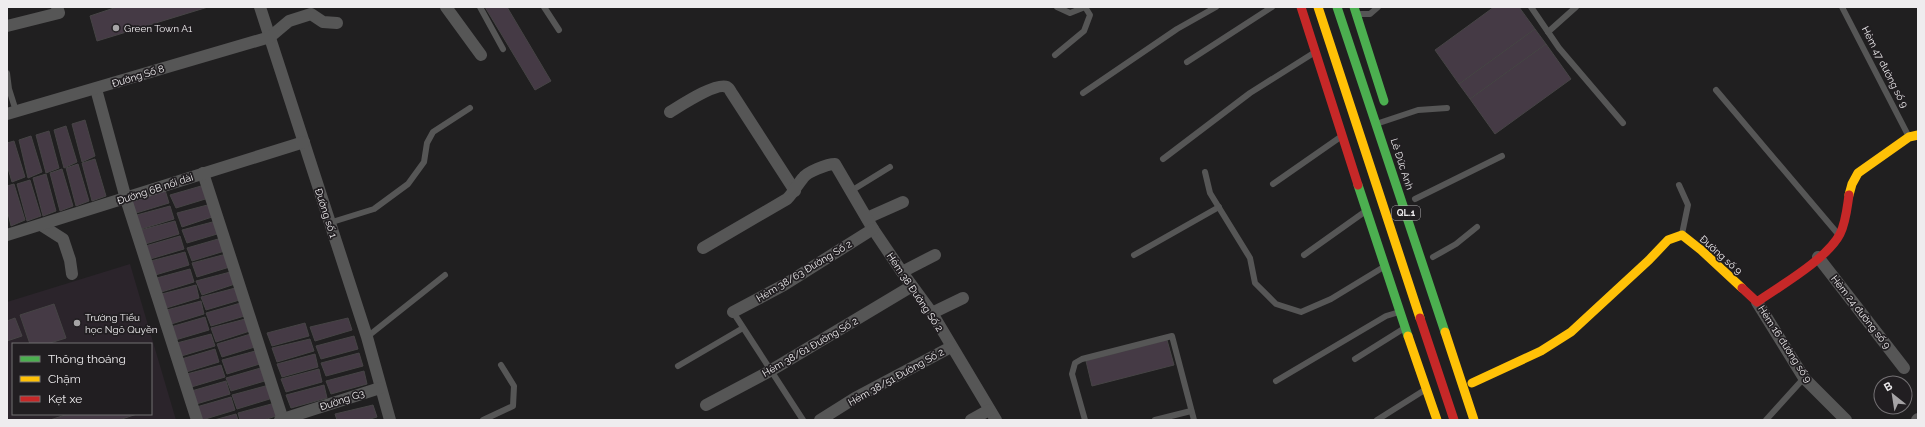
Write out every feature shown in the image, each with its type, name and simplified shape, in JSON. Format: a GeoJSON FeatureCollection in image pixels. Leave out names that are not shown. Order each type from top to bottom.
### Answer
{"type":"FeatureCollection","features":[{"type":"Feature","properties":{"kind":"main road"},"geometry":{"type":"LineString","coordinates":[[1301,7],[1400,312],[1437,420]]}},
{"type":"Feature","properties":{"kind":"main road","name":"QL.1"},"geometry":{"type":"LineString","coordinates":[[1318,7],[1454,420]]}},
{"type":"Feature","properties":{"kind":"main road","name":"Lê Đức Anh"},"geometry":{"type":"LineString","coordinates":[[1338,7],[1474,420]]}},
{"type":"Feature","properties":{"kind":"main road"},"geometry":{"type":"LineString","coordinates":[[1355,11],[1390,122]]}},
{"type":"Feature","properties":{"kind":"main road"},"geometry":{"type":"LineString","coordinates":[[1757,302],[1818,257],[1835,242],[1844,222],[1848,198],[1856,175],[1914,136]]}},
{"type":"Feature","properties":{"kind":"main road"},"geometry":{"type":"LineString","coordinates":[[1472,383],[1541,351],[1571,332],[1649,260],[1668,240],[1682,235]]}},
{"type":"Feature","properties":{"kind":"main road","name":"Đường số 9"},"geometry":{"type":"LineString","coordinates":[[1682,235],[1701,250],[1757,302]]}},
{"type":"Feature","properties":{"kind":"main road"},"geometry":{"type":"LineString","coordinates":[[1479,405],[1484,420]]}},
{"type":"Feature","properties":{"kind":"street"},"geometry":{"type":"LineString","coordinates":[[7,26],[59,13],[57,7]]}},
{"type":"Feature","properties":{"kind":"street","name":"Đường số 1"},"geometry":{"type":"LineString","coordinates":[[260,7],[367,337],[390,420]]}},
{"type":"Feature","properties":{"kind":"street"},"geometry":{"type":"LineString","coordinates":[[446,7],[481,55]]}},
{"type":"Feature","properties":{"kind":"street"},"geometry":{"type":"LineString","coordinates":[[270,37],[289,21],[312,14],[323,22],[337,23]]}},
{"type":"Feature","properties":{"kind":"street","name":"Đường Số 8"},"geometry":{"type":"LineString","coordinates":[[12,113],[270,37]]}},
{"type":"Feature","properties":{"kind":"street"},"geometry":{"type":"LineString","coordinates":[[670,112],[705,92],[716,88],[727,87],[795,191],[787,199],[702,248]]}},
{"type":"Feature","properties":{"kind":"street"},"geometry":{"type":"LineString","coordinates":[[96,89],[126,199],[197,420]]}},
{"type":"Feature","properties":{"kind":"street","name":"Đường 6B nối dài"},"geometry":{"type":"LineString","coordinates":[[7,235],[126,199],[203,173],[304,142]]}},
{"type":"Feature","properties":{"kind":"street","name":"Hẻm 38 Đường Số 2"},"geometry":{"type":"LineString","coordinates":[[795,191],[803,177],[828,164],[835,164],[874,229],[902,272],[932,313],[996,420]]}},
{"type":"Feature","properties":{"kind":"street"},"geometry":{"type":"LineString","coordinates":[[203,173],[282,420]]}},
{"type":"Feature","properties":{"kind":"street"},"geometry":{"type":"LineString","coordinates":[[867,218],[903,202]]}},
{"type":"Feature","properties":{"kind":"street"},"geometry":{"type":"LineString","coordinates":[[41,225],[63,239],[70,260],[72,274]]}},
{"type":"Feature","properties":{"kind":"street","name":"Hẻm 38/63 Đường Số 2"},"geometry":{"type":"LineString","coordinates":[[733,312],[784,284],[874,229]]}},
{"type":"Feature","properties":{"kind":"street"},"geometry":{"type":"LineString","coordinates":[[902,272],[935,255]]}},
{"type":"Feature","properties":{"kind":"street","name":"Hẻm 24 đường số 9"},"geometry":{"type":"LineString","coordinates":[[1818,257],[1904,368]]}},
{"type":"Feature","properties":{"kind":"street","name":"Hẻm 38/61 Đường Số 2"},"geometry":{"type":"LineString","coordinates":[[706,405],[770,371],[912,286]]}},
{"type":"Feature","properties":{"kind":"street"},"geometry":{"type":"LineString","coordinates":[[932,313],[963,298]]}},
{"type":"Feature","properties":{"kind":"street","name":"Hẻm 16 đường số 9"},"geometry":{"type":"LineString","coordinates":[[1757,302],[1804,378],[1846,420]]}},
{"type":"Feature","properties":{"kind":"street","name":"Hẻm 38/51 Đường Số 2"},"geometry":{"type":"LineString","coordinates":[[820,420],[855,398],[951,347]]}},
{"type":"Feature","properties":{"kind":"street","name":"Đường G3"},"geometry":{"type":"LineString","coordinates":[[282,420],[380,388]]}},
{"type":"Feature","properties":{"kind":"street"},"geometry":{"type":"LineString","coordinates":[[971,420],[989,410]]}},
{"type":"Feature","properties":{"kind":"lane"},"geometry":{"type":"LineString","coordinates":[[480,7],[502,49]]}},
{"type":"Feature","properties":{"kind":"lane"},"geometry":{"type":"LineString","coordinates":[[544,7],[559,30]]}},
{"type":"Feature","properties":{"kind":"lane"},"geometry":{"type":"LineString","coordinates":[[1054,55],[1084,31],[1090,15],[1085,7],[1070,13],[1057,7]]}},
{"type":"Feature","properties":{"kind":"lane"},"geometry":{"type":"LineString","coordinates":[[1083,93],[1177,29],[1216,7]]}},
{"type":"Feature","properties":{"kind":"lane"},"geometry":{"type":"LineString","coordinates":[[1187,62],[1272,7]]}},
{"type":"Feature","properties":{"kind":"lane"},"geometry":{"type":"LineString","coordinates":[[1355,11],[1370,14],[1378,7]]}},
{"type":"Feature","properties":{"kind":"lane"},"geometry":{"type":"LineString","coordinates":[[1531,7],[1573,66],[1624,123]]}},
{"type":"Feature","properties":{"kind":"lane"},"geometry":{"type":"LineString","coordinates":[[1548,32],[1576,7]]}},
{"type":"Feature","properties":{"kind":"lane","name":"Hẻm 47 đường số 9"},"geometry":{"type":"LineString","coordinates":[[1842,7],[1914,136]]}},
{"type":"Feature","properties":{"kind":"lane"},"geometry":{"type":"LineString","coordinates":[[1163,159],[1250,93],[1316,52]]}},
{"type":"Feature","properties":{"kind":"lane"},"geometry":{"type":"LineString","coordinates":[[7,73],[12,113]]}},
{"type":"Feature","properties":{"kind":"lane"},"geometry":{"type":"LineString","coordinates":[[1716,90],[1838,234]]}},
{"type":"Feature","properties":{"kind":"lane"},"geometry":{"type":"LineString","coordinates":[[329,223],[374,209],[408,184],[424,162],[427,143],[433,132],[470,108]]}},
{"type":"Feature","properties":{"kind":"lane"},"geometry":{"type":"LineString","coordinates":[[1377,124],[1390,122],[1418,110],[1447,108]]}},
{"type":"Feature","properties":{"kind":"lane"},"geometry":{"type":"LineString","coordinates":[[1273,184],[1343,135]]}},
{"type":"Feature","properties":{"kind":"lane"},"geometry":{"type":"LineString","coordinates":[[1414,199],[1502,156]]}},
{"type":"Feature","properties":{"kind":"lane"},"geometry":{"type":"LineString","coordinates":[[851,191],[890,167]]}},
{"type":"Feature","properties":{"kind":"lane"},"geometry":{"type":"LineString","coordinates":[[1205,172],[1210,193],[1250,258],[1255,282],[1276,304],[1301,312],[1331,299],[1385,266]]}},
{"type":"Feature","properties":{"kind":"lane"},"geometry":{"type":"LineString","coordinates":[[1679,186],[1688,205],[1682,235]]}},
{"type":"Feature","properties":{"kind":"lane"},"geometry":{"type":"LineString","coordinates":[[1134,255],[1219,207]]}},
{"type":"Feature","properties":{"kind":"lane"},"geometry":{"type":"LineString","coordinates":[[1304,255],[1367,211]]}},
{"type":"Feature","properties":{"kind":"lane"},"geometry":{"type":"LineString","coordinates":[[1433,257],[1456,244],[1477,227]]}},
{"type":"Feature","properties":{"kind":"lane"},"geometry":{"type":"LineString","coordinates":[[367,337],[445,275]]}},
{"type":"Feature","properties":{"kind":"lane"},"geometry":{"type":"LineString","coordinates":[[733,312],[803,420]]}},
{"type":"Feature","properties":{"kind":"lane"},"geometry":{"type":"LineString","coordinates":[[1276,381],[1386,316],[1400,312]]}},
{"type":"Feature","properties":{"kind":"lane"},"geometry":{"type":"LineString","coordinates":[[1355,359],[1406,327]]}},
{"type":"Feature","properties":{"kind":"lane"},"geometry":{"type":"LineString","coordinates":[[678,366],[743,328]]}},
{"type":"Feature","properties":{"kind":"lane"},"geometry":{"type":"LineString","coordinates":[[1084,420],[1072,374],[1075,363],[1082,359],[1172,336],[1194,420]]}},
{"type":"Feature","properties":{"kind":"lane"},"geometry":{"type":"LineString","coordinates":[[483,420],[514,406],[514,386],[501,365]]}},
{"type":"Feature","properties":{"kind":"lane"},"geometry":{"type":"LineString","coordinates":[[1766,420],[1804,378]]}},
{"type":"Feature","properties":{"kind":"lane"},"geometry":{"type":"LineString","coordinates":[[1377,420],[1426,389]]}},
{"type":"Feature","properties":{"kind":"lane"},"geometry":{"type":"LineString","coordinates":[[1155,420],[1191,411]]}},
{"type":"Feature","properties":{"kind":"shaded area","name":"Trường Tiểu học Ngô Quyền"},"geometry":{"type":"Polygon","coordinates":[[[130,264],[176,420],[7,420],[7,302],[130,264]]]}},
{"type":"Feature","properties":{"kind":"building","name":"Green Town A1"},"geometry":{"type":"Polygon","coordinates":[[[117,7],[208,7],[97,41],[90,16],[117,7]]]}},
{"type":"Feature","properties":{"kind":"building"},"geometry":{"type":"Polygon","coordinates":[[[485,7],[507,7],[551,81],[535,90],[485,7]]]}},
{"type":"Feature","properties":{"kind":"building"},"geometry":{"type":"Polygon","coordinates":[[[1494,7],[1519,7],[1535,29],[1459,84],[1435,50],[1494,7]]]}},
{"type":"Feature","properties":{"kind":"building"},"geometry":{"type":"Polygon","coordinates":[[[1535,29],[1546,44],[1470,99],[1459,84],[1535,29]]]}},
{"type":"Feature","properties":{"kind":"building"},"geometry":{"type":"Polygon","coordinates":[[[1546,44],[1571,79],[1495,134],[1470,99],[1546,44]]]}},
{"type":"Feature","properties":{"kind":"building"},"geometry":{"type":"Polygon","coordinates":[[[85,120],[95,156],[82,162],[72,124],[85,120]]]}},
{"type":"Feature","properties":{"kind":"building"},"geometry":{"type":"Polygon","coordinates":[[[66,126],[77,162],[64,168],[54,130],[66,126]]]}},
{"type":"Feature","properties":{"kind":"building"},"geometry":{"type":"Polygon","coordinates":[[[49,131],[59,168],[46,173],[36,135],[49,131]]]}},
{"type":"Feature","properties":{"kind":"building"},"geometry":{"type":"Polygon","coordinates":[[[31,136],[42,172],[28,178],[19,140],[31,136]]]}},
{"type":"Feature","properties":{"kind":"building"},"geometry":{"type":"Polygon","coordinates":[[[14,141],[25,177],[12,182],[7,165],[7,143],[14,141]]]}},
{"type":"Feature","properties":{"kind":"building"},"geometry":{"type":"Polygon","coordinates":[[[95,159],[106,196],[92,201],[82,163],[95,159]]]}},
{"type":"Feature","properties":{"kind":"building"},"geometry":{"type":"Polygon","coordinates":[[[78,164],[89,201],[76,206],[66,168],[78,164]]]}},
{"type":"Feature","properties":{"kind":"building"},"geometry":{"type":"Polygon","coordinates":[[[62,169],[73,206],[60,211],[50,173],[62,169]]]}},
{"type":"Feature","properties":{"kind":"building"},"geometry":{"type":"Polygon","coordinates":[[[46,174],[56,211],[43,216],[33,178],[46,174]]]}},
{"type":"Feature","properties":{"kind":"building"},"geometry":{"type":"Polygon","coordinates":[[[30,180],[41,216],[27,221],[17,184],[30,180]]]}},
{"type":"Feature","properties":{"kind":"building"},"geometry":{"type":"Polygon","coordinates":[[[14,184],[25,220],[11,226],[7,209],[7,186],[14,184]]]}},
{"type":"Feature","properties":{"kind":"building"},"geometry":{"type":"Polygon","coordinates":[[[208,184],[212,197],[176,208],[170,195],[208,184]]]}},
{"type":"Feature","properties":{"kind":"building"},"geometry":{"type":"Polygon","coordinates":[[[165,190],[169,203],[133,214],[127,201],[165,190]]]}},
{"type":"Feature","properties":{"kind":"building"},"geometry":{"type":"Polygon","coordinates":[[[215,203],[218,215],[182,227],[177,213],[215,203]]]}},
{"type":"Feature","properties":{"kind":"building"},"geometry":{"type":"Polygon","coordinates":[[[170,206],[174,219],[138,230],[133,216],[170,206]]]}},
{"type":"Feature","properties":{"kind":"building"},"geometry":{"type":"Polygon","coordinates":[[[220,220],[224,232],[187,243],[182,230],[220,220]]]}},
{"type":"Feature","properties":{"kind":"building"},"geometry":{"type":"Polygon","coordinates":[[[175,221],[179,234],[142,245],[137,231],[175,221]]]}},
{"type":"Feature","properties":{"kind":"building"},"geometry":{"type":"Polygon","coordinates":[[[180,236],[184,249],[147,260],[142,247],[180,236]]]}},
{"type":"Feature","properties":{"kind":"building"},"geometry":{"type":"Polygon","coordinates":[[[225,237],[228,250],[192,261],[187,248],[225,237]]]}},
{"type":"Feature","properties":{"kind":"building"},"geometry":{"type":"Polygon","coordinates":[[[185,252],[189,265],[152,276],[147,262],[185,252]]]}},
{"type":"Feature","properties":{"kind":"building"},"geometry":{"type":"Polygon","coordinates":[[[230,253],[233,266],[197,277],[192,263],[230,253]]]}},
{"type":"Feature","properties":{"kind":"building"},"geometry":{"type":"Polygon","coordinates":[[[190,269],[194,282],[158,293],[153,279],[190,269]]]}},
{"type":"Feature","properties":{"kind":"building"},"geometry":{"type":"Polygon","coordinates":[[[234,271],[238,283],[202,295],[196,281],[234,271]]]}},
{"type":"Feature","properties":{"kind":"building"},"geometry":{"type":"Polygon","coordinates":[[[196,285],[199,298],[163,309],[158,295],[196,285]]]}},
{"type":"Feature","properties":{"kind":"building"},"geometry":{"type":"Polygon","coordinates":[[[239,287],[243,299],[206,310],[201,297],[239,287]]]}},
{"type":"Feature","properties":{"kind":"building"},"geometry":{"type":"Polygon","coordinates":[[[201,301],[204,314],[168,325],[163,311],[201,301]]]}},
{"type":"Feature","properties":{"kind":"building"},"geometry":{"type":"Polygon","coordinates":[[[244,302],[248,315],[211,326],[206,313],[244,302]]]}},
{"type":"Feature","properties":{"kind":"building"},"geometry":{"type":"Polygon","coordinates":[[[54,304],[66,338],[50,343],[30,343],[20,315],[54,304]]]}},
{"type":"Feature","properties":{"kind":"building"},"geometry":{"type":"Polygon","coordinates":[[[205,317],[209,330],[172,341],[167,328],[205,317]]]}},
{"type":"Feature","properties":{"kind":"building"},"geometry":{"type":"Polygon","coordinates":[[[15,318],[22,336],[7,341],[7,321],[15,318]]]}},
{"type":"Feature","properties":{"kind":"building"},"geometry":{"type":"Polygon","coordinates":[[[249,318],[253,330],[216,342],[211,328],[249,318]]]}},
{"type":"Feature","properties":{"kind":"building"},"geometry":{"type":"Polygon","coordinates":[[[348,318],[352,330],[315,341],[310,327],[348,318]]]}},
{"type":"Feature","properties":{"kind":"building"},"geometry":{"type":"Polygon","coordinates":[[[305,323],[309,336],[272,346],[267,333],[305,323]]]}},
{"type":"Feature","properties":{"kind":"building"},"geometry":{"type":"Polygon","coordinates":[[[254,333],[258,346],[222,357],[217,344],[254,333]]]}},
{"type":"Feature","properties":{"kind":"building"},"geometry":{"type":"Polygon","coordinates":[[[211,334],[215,346],[178,357],[173,344],[211,334]]]}},
{"type":"Feature","properties":{"kind":"building"},"geometry":{"type":"Polygon","coordinates":[[[354,336],[358,349],[321,359],[316,346],[354,336]]]}},
{"type":"Feature","properties":{"kind":"building"},"geometry":{"type":"Polygon","coordinates":[[[310,339],[314,351],[277,362],[272,348],[310,339]]]}},
{"type":"Feature","properties":{"kind":"building"},"geometry":{"type":"Polygon","coordinates":[[[1167,340],[1174,365],[1092,386],[1086,361],[1167,340]]]}},
{"type":"Feature","properties":{"kind":"building"},"geometry":{"type":"Polygon","coordinates":[[[215,349],[219,362],[183,373],[178,360],[215,349]]]}},
{"type":"Feature","properties":{"kind":"building"},"geometry":{"type":"Polygon","coordinates":[[[259,350],[263,363],[227,374],[222,360],[259,350]]]}},
{"type":"Feature","properties":{"kind":"building"},"geometry":{"type":"Polygon","coordinates":[[[359,353],[363,366],[326,376],[321,363],[359,353]]]}},
{"type":"Feature","properties":{"kind":"building"},"geometry":{"type":"Polygon","coordinates":[[[315,354],[318,367],[282,377],[277,364],[315,354]]]}},
{"type":"Feature","properties":{"kind":"building"},"geometry":{"type":"Polygon","coordinates":[[[221,365],[225,377],[188,388],[183,375],[221,365]]]}},
{"type":"Feature","properties":{"kind":"building"},"geometry":{"type":"Polygon","coordinates":[[[264,367],[268,380],[231,391],[226,378],[264,367]]]}},
{"type":"Feature","properties":{"kind":"building"},"geometry":{"type":"Polygon","coordinates":[[[319,369],[322,382],[286,392],[281,379],[319,369]]]}},
{"type":"Feature","properties":{"kind":"building"},"geometry":{"type":"Polygon","coordinates":[[[364,371],[367,384],[331,394],[326,381],[364,371]]]}},
{"type":"Feature","properties":{"kind":"building"},"geometry":{"type":"Polygon","coordinates":[[[226,381],[230,394],[193,405],[188,392],[226,381]]]}},
{"type":"Feature","properties":{"kind":"building"},"geometry":{"type":"Polygon","coordinates":[[[269,385],[273,398],[237,409],[232,395],[269,385]]]}},
{"type":"Feature","properties":{"kind":"building"},"geometry":{"type":"Polygon","coordinates":[[[324,385],[327,398],[291,408],[286,395],[324,385]]]}},
{"type":"Feature","properties":{"kind":"building"},"geometry":{"type":"Polygon","coordinates":[[[231,397],[235,410],[202,420],[193,408],[231,397]]]}},
{"type":"Feature","properties":{"kind":"building"},"geometry":{"type":"Polygon","coordinates":[[[275,403],[279,415],[264,420],[240,420],[238,413],[275,403]]]}},
{"type":"Feature","properties":{"kind":"building"},"geometry":{"type":"Polygon","coordinates":[[[373,405],[377,417],[367,420],[337,420],[335,414],[373,405]]]}},
{"type":"Feature","properties":{"kind":"building"},"geometry":{"type":"Polygon","coordinates":[[[236,414],[238,420],[214,420],[236,414]]]}},
{"type":"Feature","properties":{"kind":"building"},"geometry":{"type":"Polygon","coordinates":[[[65,415],[134,415],[119,420],[50,420],[65,415]]]}},
{"type":"Feature","properties":{"kind":"traffic: fast"},"geometry":{"type":"LineString","coordinates":[[1337,7],[1445,332]]}},
{"type":"Feature","properties":{"kind":"traffic: fast"},"geometry":{"type":"LineString","coordinates":[[1354,7],[1384,101]]}},
{"type":"Feature","properties":{"kind":"traffic: fast"},"geometry":{"type":"LineString","coordinates":[[1358,185],[1408,336]]}},
{"type":"Feature","properties":{"kind":"traffic: slow"},"geometry":{"type":"LineString","coordinates":[[1318,7],[1420,318]]}},
{"type":"Feature","properties":{"kind":"traffic: slow"},"geometry":{"type":"LineString","coordinates":[[1849,195],[1852,184],[1858,173],[1909,137],[1918,135]]}},
{"type":"Feature","properties":{"kind":"traffic: slow"},"geometry":{"type":"LineString","coordinates":[[1472,383],[1541,351],[1571,332],[1649,260],[1668,240],[1682,235],[1701,250],[1742,288]]}},
{"type":"Feature","properties":{"kind":"traffic: slow"},"geometry":{"type":"LineString","coordinates":[[1445,332],[1474,420]]}},
{"type":"Feature","properties":{"kind":"traffic: slow"},"geometry":{"type":"LineString","coordinates":[[1408,336],[1437,420]]}},
{"type":"Feature","properties":{"kind":"traffic: jam"},"geometry":{"type":"LineString","coordinates":[[1301,7],[1358,185]]}},
{"type":"Feature","properties":{"kind":"traffic: jam"},"geometry":{"type":"LineString","coordinates":[[1742,288],[1757,302],[1790,280],[1825,253],[1840,234],[1845,220],[1849,195]]}},
{"type":"Feature","properties":{"kind":"traffic: jam"},"geometry":{"type":"LineString","coordinates":[[1420,318],[1454,420]]}},
{"type":"Feature","properties":{"kind":"place","name":"Green Town A1"},"geometry":{"type":"Point","coordinates":[116,28]}},
{"type":"Feature","properties":{"kind":"place","name":"Trường Tiểu học Ngô Quyền"},"geometry":{"type":"Point","coordinates":[77,323]}}]}
